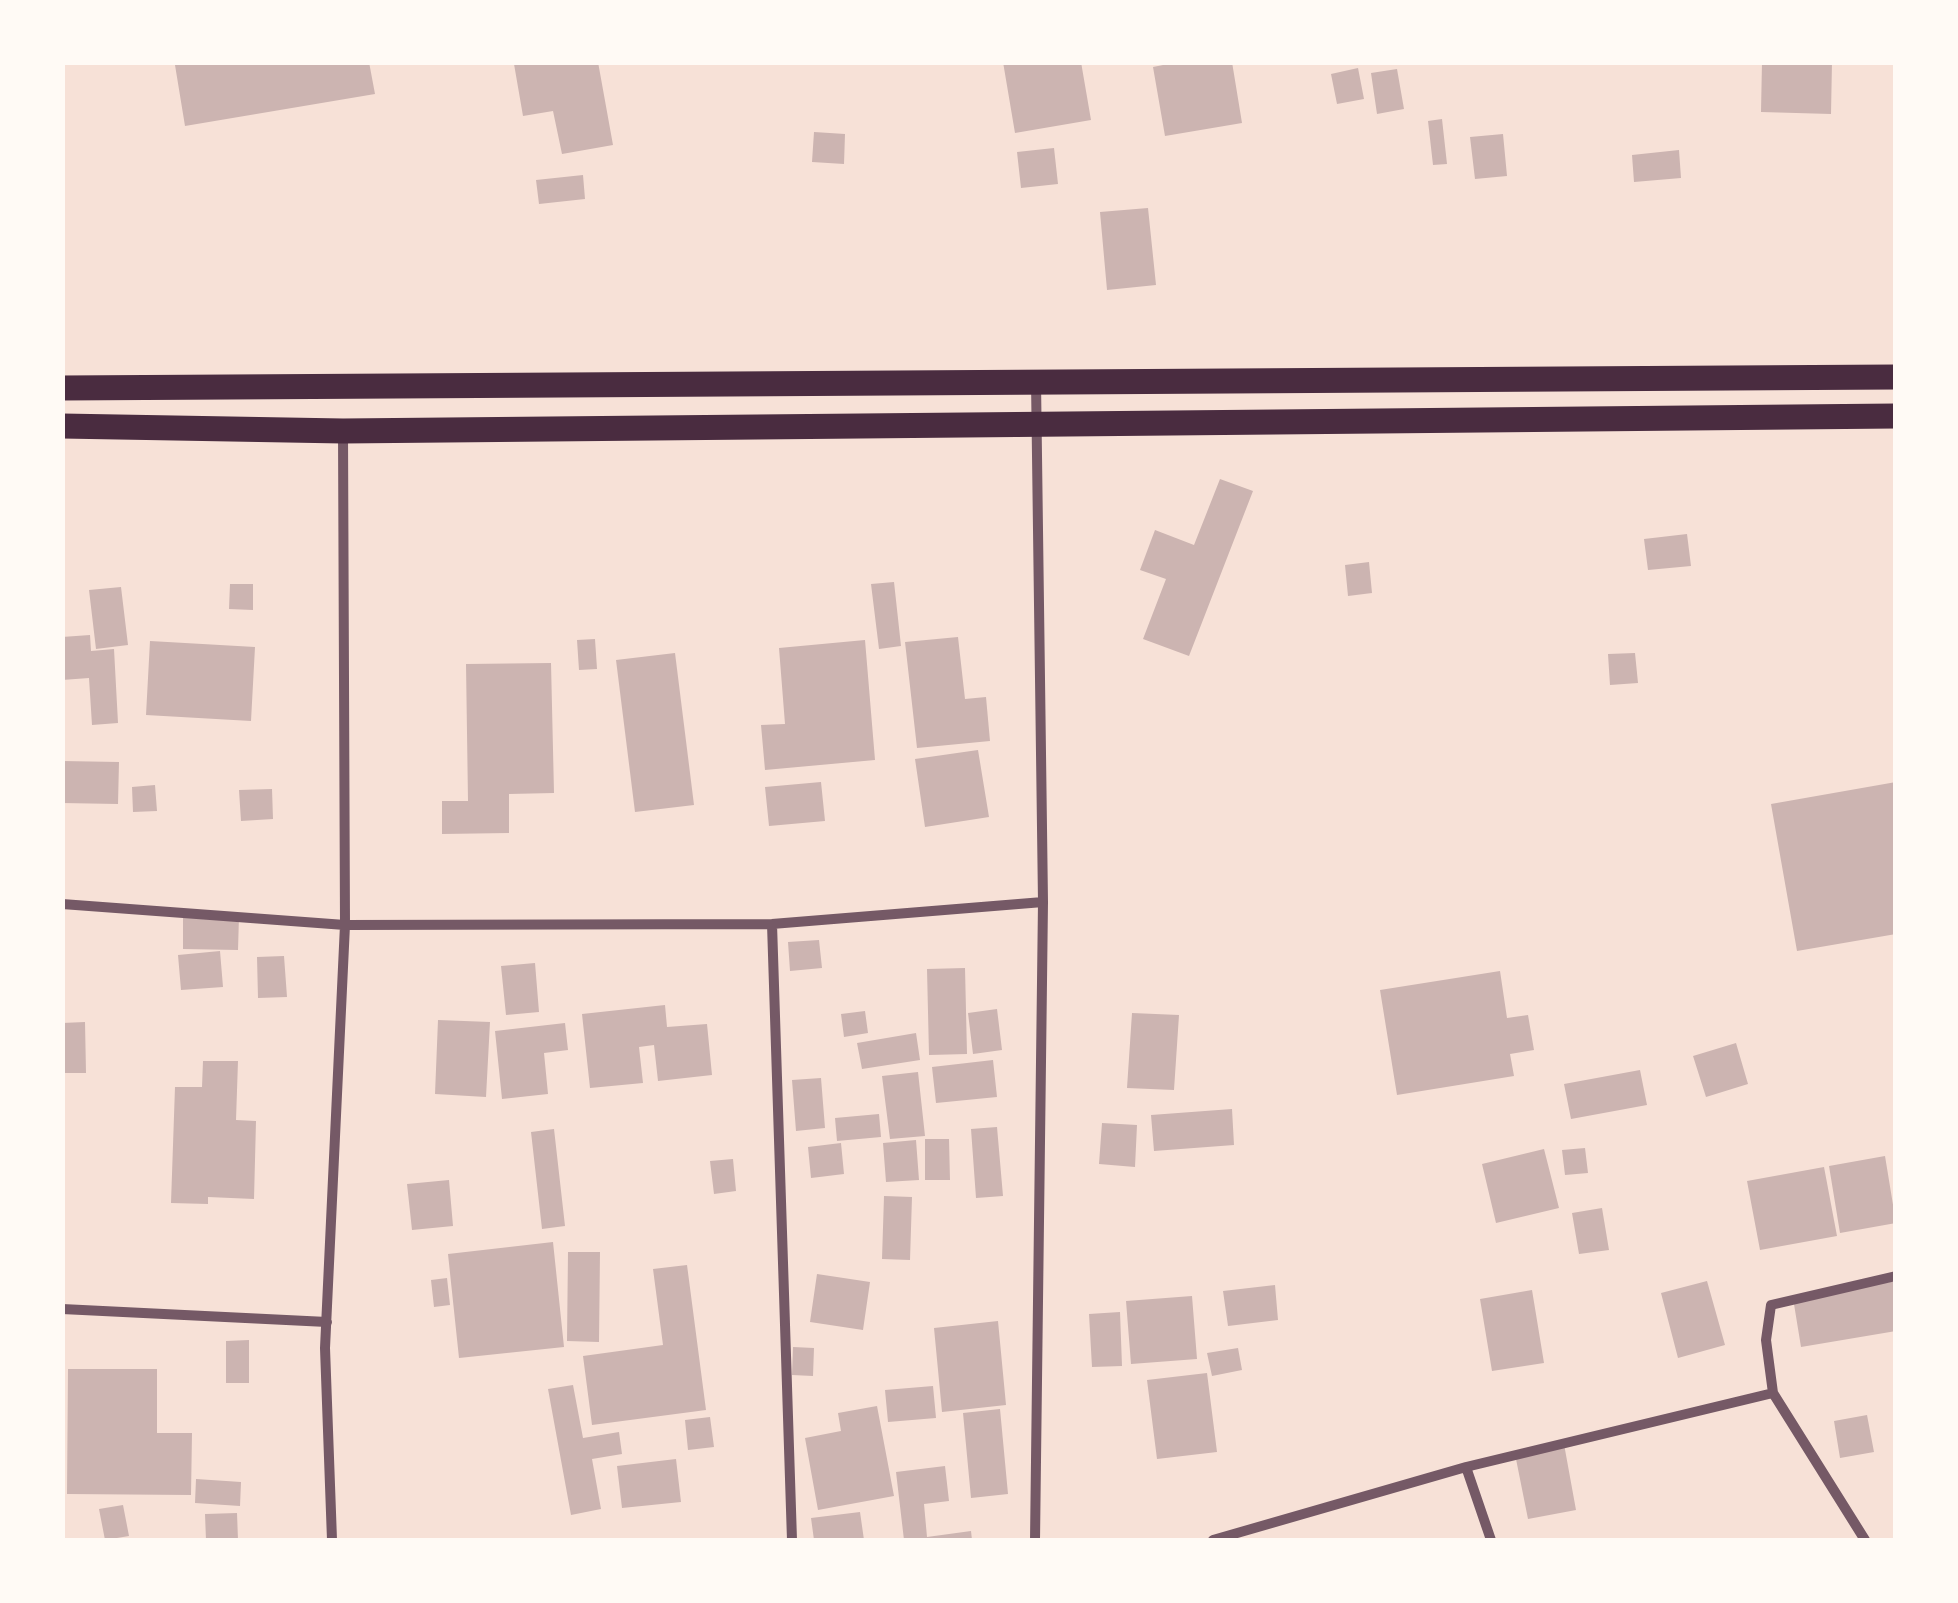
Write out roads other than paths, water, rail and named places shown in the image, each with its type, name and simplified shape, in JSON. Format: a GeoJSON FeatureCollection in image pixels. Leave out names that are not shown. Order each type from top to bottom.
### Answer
{"type":"FeatureCollection","features":[{"type":"Feature","properties":{"kind":"main road"},"geometry":{"type":"LineString","coordinates":[[62,388],[1896,377]]}},
{"type":"Feature","properties":{"kind":"main road"},"geometry":{"type":"LineString","coordinates":[[280,388],[280,430]]}},
{"type":"Feature","properties":{"kind":"main road"},"geometry":{"type":"LineString","coordinates":[[62,426],[343,431],[1896,416]]}},
{"type":"Feature","properties":{"kind":"street"},"geometry":{"type":"LineString","coordinates":[[1035,1540],[1043,902],[1036,380]]}},
{"type":"Feature","properties":{"kind":"street"},"geometry":{"type":"LineString","coordinates":[[332,1540],[327,1322],[345,925],[343,431]]}},
{"type":"Feature","properties":{"kind":"street"},"geometry":{"type":"LineString","coordinates":[[62,904],[345,925],[772,924],[1043,902]]}},
{"type":"Feature","properties":{"kind":"street"},"geometry":{"type":"LineString","coordinates":[[772,924],[792,1540]]}},
{"type":"Feature","properties":{"kind":"street"},"geometry":{"type":"LineString","coordinates":[[1864,1540],[1773,1393],[1766,1340],[1771,1305],[1896,1276]]}},
{"type":"Feature","properties":{"kind":"street"},"geometry":{"type":"LineString","coordinates":[[62,1309],[327,1322]]}},
{"type":"Feature","properties":{"kind":"street"},"geometry":{"type":"LineString","coordinates":[[1214,1540],[1466,1467],[1773,1393]]}},
{"type":"Feature","properties":{"kind":"street"},"geometry":{"type":"LineString","coordinates":[[1466,1467],[1491,1540]]}}]}
